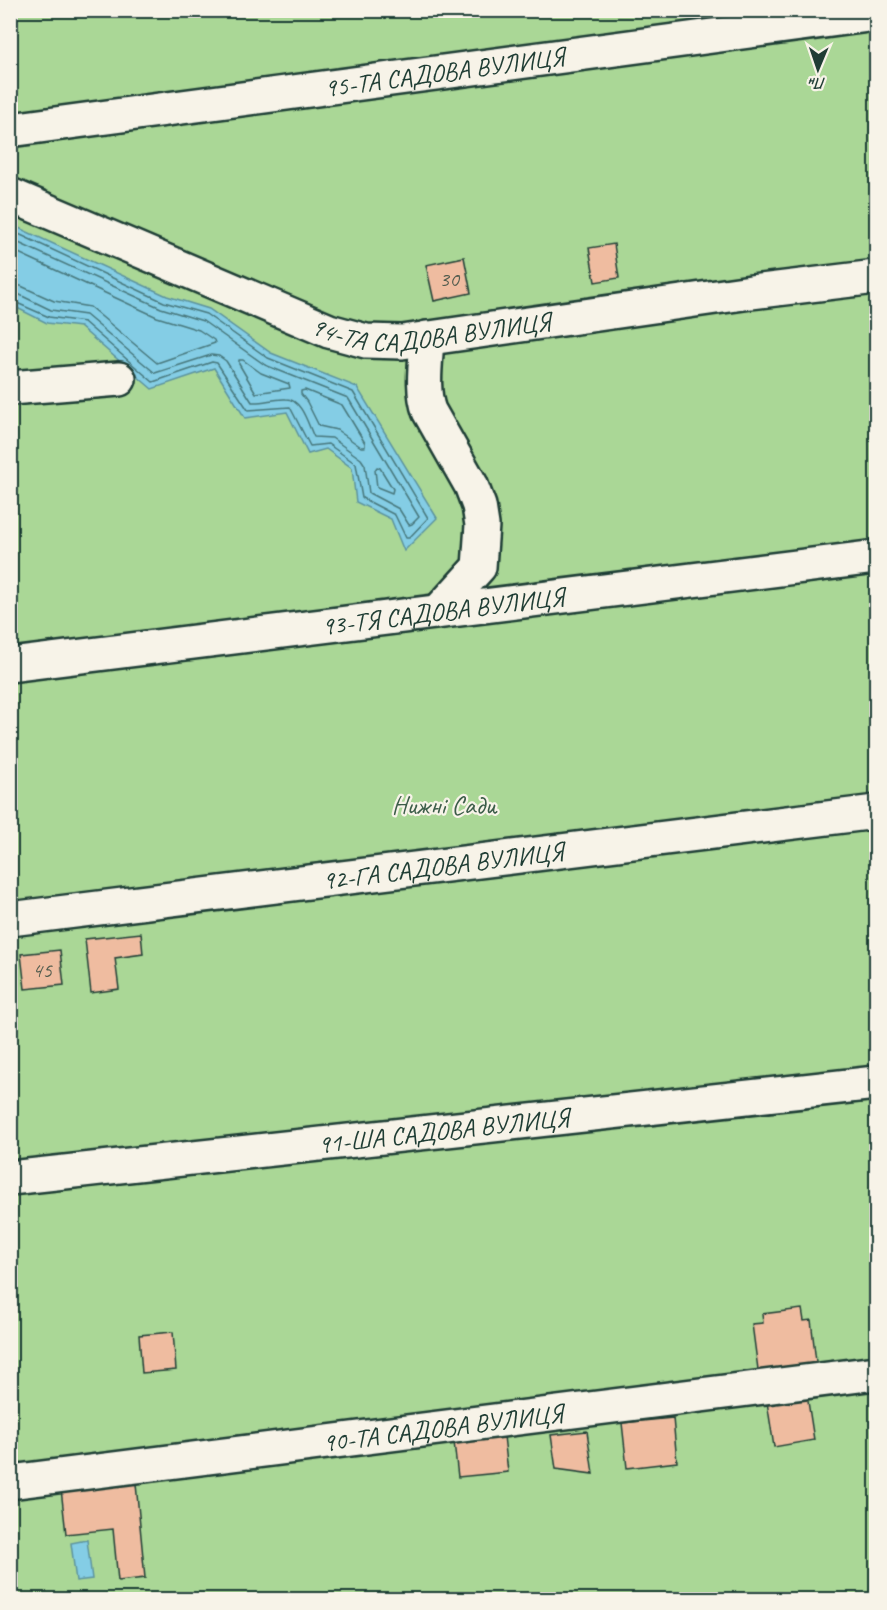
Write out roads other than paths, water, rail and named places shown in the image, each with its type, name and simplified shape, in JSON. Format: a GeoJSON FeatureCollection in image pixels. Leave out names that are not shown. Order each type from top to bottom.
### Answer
{"type":"FeatureCollection","features":[{"type":"Feature","properties":{"kind":"street","name":"95-ТА САДОВА ВУЛИЦЯ"},"geometry":{"type":"LineString","coordinates":[[10,130],[876,14]]}},
{"type":"Feature","properties":{"kind":"street","name":"94-ТА САДОВА ВУЛИЦЯ"},"geometry":{"type":"LineString","coordinates":[[10,195],[329,331],[366,341],[402,342],[751,292],[876,277]]}},
{"type":"Feature","properties":{"kind":"street"},"geometry":{"type":"LineString","coordinates":[[427,338],[424,391],[426,402],[471,485],[479,506],[482,525],[479,567],[439,611]]}},
{"type":"Feature","properties":{"kind":"street"},"geometry":{"type":"LineString","coordinates":[[10,388],[119,379]]}},
{"type":"Feature","properties":{"kind":"street","name":"93-ТЯ САДОВА ВУЛИЦЯ"},"geometry":{"type":"LineString","coordinates":[[10,665],[876,557]]}},
{"type":"Feature","properties":{"kind":"street","name":"92-ГА САДОВА ВУЛИЦЯ"},"geometry":{"type":"LineString","coordinates":[[10,919],[876,812]]}},
{"type":"Feature","properties":{"kind":"street","name":"91-ША САДОВА ВУЛИЦЯ"},"geometry":{"type":"LineString","coordinates":[[10,1178],[876,1083]]}},
{"type":"Feature","properties":{"kind":"street","name":"90-ТА САДОВА ВУЛИЦЯ"},"geometry":{"type":"LineString","coordinates":[[10,1482],[876,1373]]}},
{"type":"Feature","properties":{"kind":"water"},"geometry":{"type":"Polygon","coordinates":[[[10,224],[167,296],[209,309],[271,353],[357,387],[437,518],[404,551],[391,519],[356,502],[352,468],[326,449],[308,454],[287,412],[245,418],[214,368],[152,389],[80,327],[47,323],[11,305],[10,224]]]}},
{"type":"Feature","properties":{"kind":"water"},"geometry":{"type":"Polygon","coordinates":[[[87,1540],[92,1579],[76,1581],[71,1543],[87,1540]]]}},
{"type":"Feature","properties":{"kind":"park label","name":"Нижні Сади"},"geometry":{"type":"Point","coordinates":[444,805]}}]}
